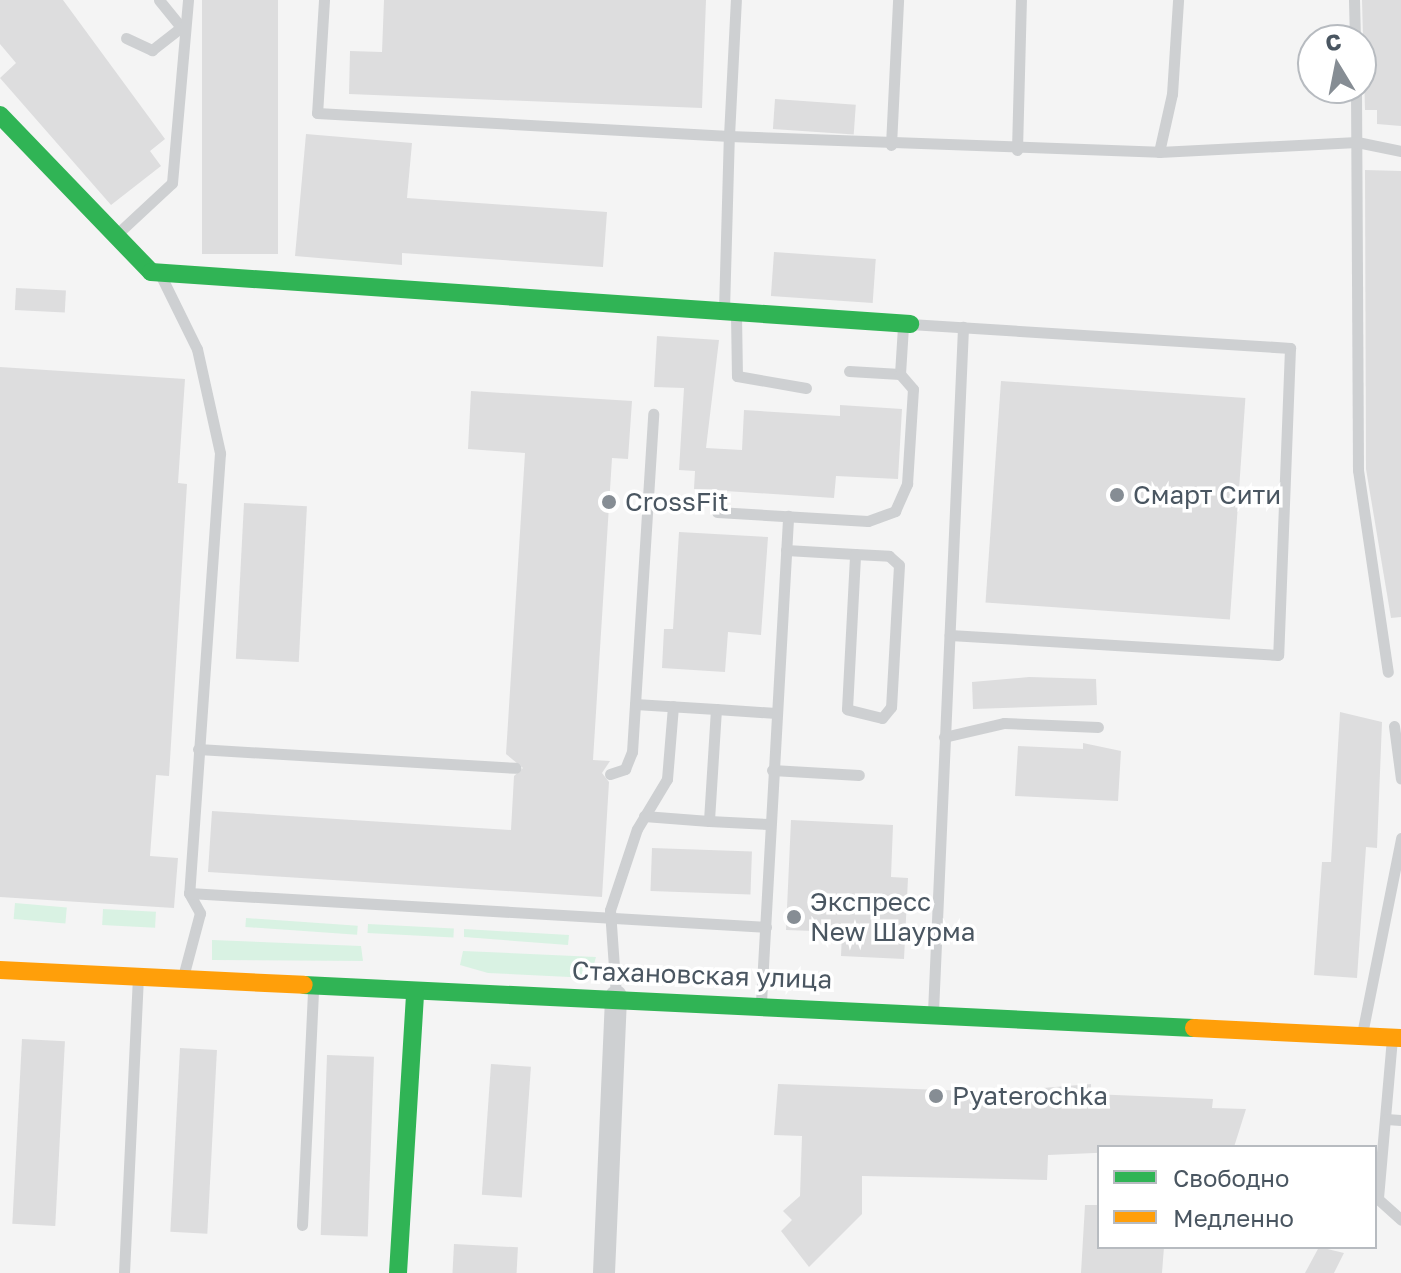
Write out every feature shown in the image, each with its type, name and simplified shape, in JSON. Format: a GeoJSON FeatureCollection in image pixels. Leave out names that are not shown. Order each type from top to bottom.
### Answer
{"type":"FeatureCollection","features":[{"type":"Feature","properties":{"kind":"main road"},"geometry":{"type":"LineString","coordinates":[[0,115],[112,238],[160,273],[906,324]]}},
{"type":"Feature","properties":{"kind":"main road","name":"Стахановская улица"},"geometry":{"type":"LineString","coordinates":[[0,970],[415,993],[761,1002],[1397,1037]]}},
{"type":"Feature","properties":{"kind":"main road"},"geometry":{"type":"LineString","coordinates":[[398,1273],[415,993]]}},
{"type":"Feature","properties":{"kind":"street"},"geometry":{"type":"LineString","coordinates":[[604,1273],[616,996]]}},
{"type":"Feature","properties":{"kind":"lane"},"geometry":{"type":"LineString","coordinates":[[159,0],[184,30]]}},
{"type":"Feature","properties":{"kind":"lane"},"geometry":{"type":"LineString","coordinates":[[112,238],[169,189],[188,0]]}},
{"type":"Feature","properties":{"kind":"lane"},"geometry":{"type":"LineString","coordinates":[[324,0],[317,113],[1017,150],[1159,152],[1357,142],[1401,151]]}},
{"type":"Feature","properties":{"kind":"lane"},"geometry":{"type":"LineString","coordinates":[[736,0],[729,136],[730,313],[737,376],[806,388]]}},
{"type":"Feature","properties":{"kind":"lane"},"geometry":{"type":"LineString","coordinates":[[891,145],[898,0]]}},
{"type":"Feature","properties":{"kind":"lane"},"geometry":{"type":"LineString","coordinates":[[1017,150],[1021,0]]}},
{"type":"Feature","properties":{"kind":"lane"},"geometry":{"type":"LineString","coordinates":[[1159,152],[1172,94],[1178,0]]}},
{"type":"Feature","properties":{"kind":"lane"},"geometry":{"type":"LineString","coordinates":[[1354,0],[1355,24]]}},
{"type":"Feature","properties":{"kind":"lane"},"geometry":{"type":"LineString","coordinates":[[126,38],[152,50],[184,30]]}},
{"type":"Feature","properties":{"kind":"lane"},"geometry":{"type":"LineString","coordinates":[[1356,104],[1358,470],[1388,672]]}},
{"type":"Feature","properties":{"kind":"lane"},"geometry":{"type":"LineString","coordinates":[[160,273],[197,349],[211,437],[220,453],[189,893],[200,913],[183,980]]}},
{"type":"Feature","properties":{"kind":"lane"},"geometry":{"type":"LineString","coordinates":[[900,374],[906,324],[1290,348],[1278,655],[950,635]]}},
{"type":"Feature","properties":{"kind":"lane"},"geometry":{"type":"LineString","coordinates":[[933,1012],[963,327]]}},
{"type":"Feature","properties":{"kind":"lane"},"geometry":{"type":"LineString","coordinates":[[717,512],[868,521],[895,511],[907,484],[913,389],[900,374],[849,371]]}},
{"type":"Feature","properties":{"kind":"lane"},"geometry":{"type":"LineString","coordinates":[[610,774],[631,759],[653,414]]}},
{"type":"Feature","properties":{"kind":"lane"},"geometry":{"type":"LineString","coordinates":[[761,1002],[788,516]]}},
{"type":"Feature","properties":{"kind":"lane"},"geometry":{"type":"LineString","coordinates":[[786,550],[855,554],[889,556],[900,570],[891,711],[882,718],[847,709],[855,554]]}},
{"type":"Feature","properties":{"kind":"lane"},"geometry":{"type":"LineString","coordinates":[[635,704],[776,713]]}},
{"type":"Feature","properties":{"kind":"lane"},"geometry":{"type":"LineString","coordinates":[[616,996],[608,919],[644,816],[667,779],[673,706]]}},
{"type":"Feature","properties":{"kind":"lane"},"geometry":{"type":"LineString","coordinates":[[709,821],[716,709]]}},
{"type":"Feature","properties":{"kind":"lane"},"geometry":{"type":"LineString","coordinates":[[944,737],[1004,723],[1098,727]]}},
{"type":"Feature","properties":{"kind":"lane"},"geometry":{"type":"LineString","coordinates":[[1394,726],[1401,779]]}},
{"type":"Feature","properties":{"kind":"lane"},"geometry":{"type":"LineString","coordinates":[[198,749],[515,768]]}},
{"type":"Feature","properties":{"kind":"lane"},"geometry":{"type":"LineString","coordinates":[[772,770],[859,775]]}},
{"type":"Feature","properties":{"kind":"lane"},"geometry":{"type":"LineString","coordinates":[[644,816],[769,824]]}},
{"type":"Feature","properties":{"kind":"lane"},"geometry":{"type":"LineString","coordinates":[[1362,1035],[1401,838]]}},
{"type":"Feature","properties":{"kind":"lane"},"geometry":{"type":"LineString","coordinates":[[189,893],[766,927]]}},
{"type":"Feature","properties":{"kind":"lane"},"geometry":{"type":"LineString","coordinates":[[124,1273],[138,977]]}},
{"type":"Feature","properties":{"kind":"lane"},"geometry":{"type":"LineString","coordinates":[[302,1225],[313,987]]}},
{"type":"Feature","properties":{"kind":"lane"},"geometry":{"type":"LineString","coordinates":[[1397,1037],[1378,1199],[1401,1220]]}},
{"type":"Feature","properties":{"kind":"lane"},"geometry":{"type":"LineString","coordinates":[[1386,1119],[1401,1120]]}},
{"type":"Feature","properties":{"kind":"green space"},"geometry":{"type":"Polygon","coordinates":[[[15,903],[67,908],[65,923],[14,919],[15,903]]]}},
{"type":"Feature","properties":{"kind":"green space"},"geometry":{"type":"Polygon","coordinates":[[[103,909],[156,912],[155,928],[102,925],[103,909]]]}},
{"type":"Feature","properties":{"kind":"green space"},"geometry":{"type":"Polygon","coordinates":[[[246,918],[358,926],[357,935],[245,927],[246,918]]]}},
{"type":"Feature","properties":{"kind":"green space"},"geometry":{"type":"Polygon","coordinates":[[[368,924],[454,929],[453,937],[368,933],[368,924]]]}},
{"type":"Feature","properties":{"kind":"green space"},"geometry":{"type":"Polygon","coordinates":[[[464,929],[569,935],[568,945],[464,937],[464,929]]]}},
{"type":"Feature","properties":{"kind":"green space"},"geometry":{"type":"Polygon","coordinates":[[[212,940],[361,946],[363,961],[212,960],[212,940]]]}},
{"type":"Feature","properties":{"kind":"green space"},"geometry":{"type":"Polygon","coordinates":[[[463,951],[596,957],[590,978],[488,973],[460,965],[463,951]]]}},
{"type":"Feature","properties":{"kind":"building"},"geometry":{"type":"Polygon","coordinates":[[[0,0],[63,0],[165,139],[150,151],[161,166],[111,205],[0,78],[16,63],[0,44],[0,0]]]}},
{"type":"Feature","properties":{"kind":"building"},"geometry":{"type":"Polygon","coordinates":[[[202,0],[278,0],[278,254],[202,254],[202,0]]]}},
{"type":"Feature","properties":{"kind":"building"},"geometry":{"type":"Polygon","coordinates":[[[384,0],[706,0],[702,108],[349,94],[350,51],[382,52],[384,0]]]}},
{"type":"Feature","properties":{"kind":"building"},"geometry":{"type":"Polygon","coordinates":[[[1362,0],[1401,0],[1401,126],[1377,124],[1377,110],[1365,110],[1365,104],[1377,104],[1377,24],[1363,24],[1362,0]]]}},
{"type":"Feature","properties":{"kind":"building"},"geometry":{"type":"Polygon","coordinates":[[[775,99],[856,105],[854,135],[773,129],[775,99]]]}},
{"type":"Feature","properties":{"kind":"building"},"geometry":{"type":"Polygon","coordinates":[[[306,134],[412,143],[407,198],[607,212],[603,267],[402,253],[402,265],[295,256],[306,134]]]}},
{"type":"Feature","properties":{"kind":"building"},"geometry":{"type":"Polygon","coordinates":[[[1365,170],[1401,171],[1401,617],[1391,618],[1366,469],[1365,170]]]}},
{"type":"Feature","properties":{"kind":"building"},"geometry":{"type":"Polygon","coordinates":[[[774,252],[876,259],[873,303],[771,296],[774,252]]]}},
{"type":"Feature","properties":{"kind":"building"},"geometry":{"type":"Polygon","coordinates":[[[16,288],[66,291],[65,313],[15,310],[16,288]]]}},
{"type":"Feature","properties":{"kind":"building"},"geometry":{"type":"Polygon","coordinates":[[[657,336],[719,340],[706,448],[742,450],[744,410],[840,416],[840,405],[902,409],[898,479],[836,476],[834,498],[694,489],[695,471],[679,470],[684,388],[654,387],[657,336]]]}},
{"type":"Feature","properties":{"kind":"building"},"geometry":{"type":"Polygon","coordinates":[[[0,367],[185,379],[178,483],[187,484],[169,776],[156,775],[150,856],[178,858],[174,908],[0,897],[0,367]]]}},
{"type":"Feature","properties":{"kind":"building","name":"Смарт Сити"},"geometry":{"type":"Polygon","coordinates":[[[1001,381],[1245,398],[1230,620],[986,602],[1001,381]]]}},
{"type":"Feature","properties":{"kind":"building"},"geometry":{"type":"Polygon","coordinates":[[[471,391],[632,401],[628,459],[612,458],[593,760],[610,761],[602,773],[609,782],[602,897],[208,872],[212,811],[511,830],[514,776],[523,768],[506,754],[525,453],[468,449],[471,391]]]}},
{"type":"Feature","properties":{"kind":"building"},"geometry":{"type":"Polygon","coordinates":[[[244,503],[307,506],[299,662],[236,659],[244,503]]]}},
{"type":"Feature","properties":{"kind":"building"},"geometry":{"type":"Polygon","coordinates":[[[679,532],[768,537],[761,635],[728,632],[725,672],[662,668],[664,629],[673,629],[679,532]]]}},
{"type":"Feature","properties":{"kind":"building"},"geometry":{"type":"Polygon","coordinates":[[[1029,677],[1096,679],[1097,705],[973,709],[972,682],[1029,677]]]}},
{"type":"Feature","properties":{"kind":"building"},"geometry":{"type":"Polygon","coordinates":[[[1340,712],[1382,722],[1377,848],[1366,847],[1357,978],[1314,975],[1322,862],[1331,862],[1340,712]]]}},
{"type":"Feature","properties":{"kind":"building"},"geometry":{"type":"Polygon","coordinates":[[[1083,743],[1121,751],[1118,801],[1015,796],[1018,746],[1083,749],[1083,743]]]}},
{"type":"Feature","properties":{"kind":"building"},"geometry":{"type":"Polygon","coordinates":[[[791,820],[893,825],[891,877],[908,878],[904,959],[841,956],[842,932],[786,930],[791,820]]]}},
{"type":"Feature","properties":{"kind":"building"},"geometry":{"type":"Polygon","coordinates":[[[652,848],[752,851],[750,894],[650,891],[652,848]]]}},
{"type":"Feature","properties":{"kind":"building"},"geometry":{"type":"Polygon","coordinates":[[[22,1039],[65,1041],[55,1226],[12,1224],[22,1039]]]}},
{"type":"Feature","properties":{"kind":"building"},"geometry":{"type":"Polygon","coordinates":[[[180,1048],[217,1050],[207,1234],[170,1232],[180,1048]]]}},
{"type":"Feature","properties":{"kind":"building"},"geometry":{"type":"Polygon","coordinates":[[[327,1055],[374,1057],[368,1237],[321,1235],[327,1055]]]}},
{"type":"Feature","properties":{"kind":"building"},"geometry":{"type":"Polygon","coordinates":[[[491,1064],[531,1067],[522,1197],[482,1195],[491,1064]]]}},
{"type":"Feature","properties":{"kind":"building"},"geometry":{"type":"Polygon","coordinates":[[[778,1084],[996,1092],[1091,1084],[1091,1094],[1213,1099],[1212,1108],[1246,1109],[1235,1145],[1097,1145],[1097,1153],[1048,1155],[1047,1180],[862,1176],[862,1214],[809,1267],[781,1231],[792,1220],[783,1211],[800,1196],[802,1136],[774,1135],[778,1084]]]}},
{"type":"Feature","properties":{"kind":"building"},"geometry":{"type":"Polygon","coordinates":[[[1085,1205],[1097,1205],[1097,1249],[1164,1249],[1162,1273],[1081,1273],[1085,1205]]]}},
{"type":"Feature","properties":{"kind":"building"},"geometry":{"type":"Polygon","coordinates":[[[454,1244],[518,1247],[517,1273],[452,1273],[454,1244]]]}},
{"type":"Feature","properties":{"kind":"building"},"geometry":{"type":"Polygon","coordinates":[[[1318,1249],[1344,1253],[1334,1273],[1305,1273],[1318,1249]]]}},
{"type":"Feature","properties":{"kind":"traffic: fast"},"geometry":{"type":"LineString","coordinates":[[0,115],[151,272],[910,324]]}},
{"type":"Feature","properties":{"kind":"traffic: fast"},"geometry":{"type":"LineString","coordinates":[[304,985],[1194,1028]]}},
{"type":"Feature","properties":{"kind":"traffic: fast"},"geometry":{"type":"LineString","coordinates":[[398,1273],[415,993]]}},
{"type":"Feature","properties":{"kind":"traffic: slow"},"geometry":{"type":"LineString","coordinates":[[0,970],[304,985]]}},
{"type":"Feature","properties":{"kind":"traffic: slow"},"geometry":{"type":"LineString","coordinates":[[1194,1028],[1401,1038]]}},
{"type":"Feature","properties":{"kind":"place","name":"Смарт Сити"},"geometry":{"type":"Point","coordinates":[1117,495]}},
{"type":"Feature","properties":{"kind":"place","name":"CrossFit"},"geometry":{"type":"Point","coordinates":[609,502]}},
{"type":"Feature","properties":{"kind":"place","name":"Экспресс New Шаурма"},"geometry":{"type":"Point","coordinates":[794,917]}},
{"type":"Feature","properties":{"kind":"place","name":"Pyaterochka"},"geometry":{"type":"Point","coordinates":[936,1096]}}]}
